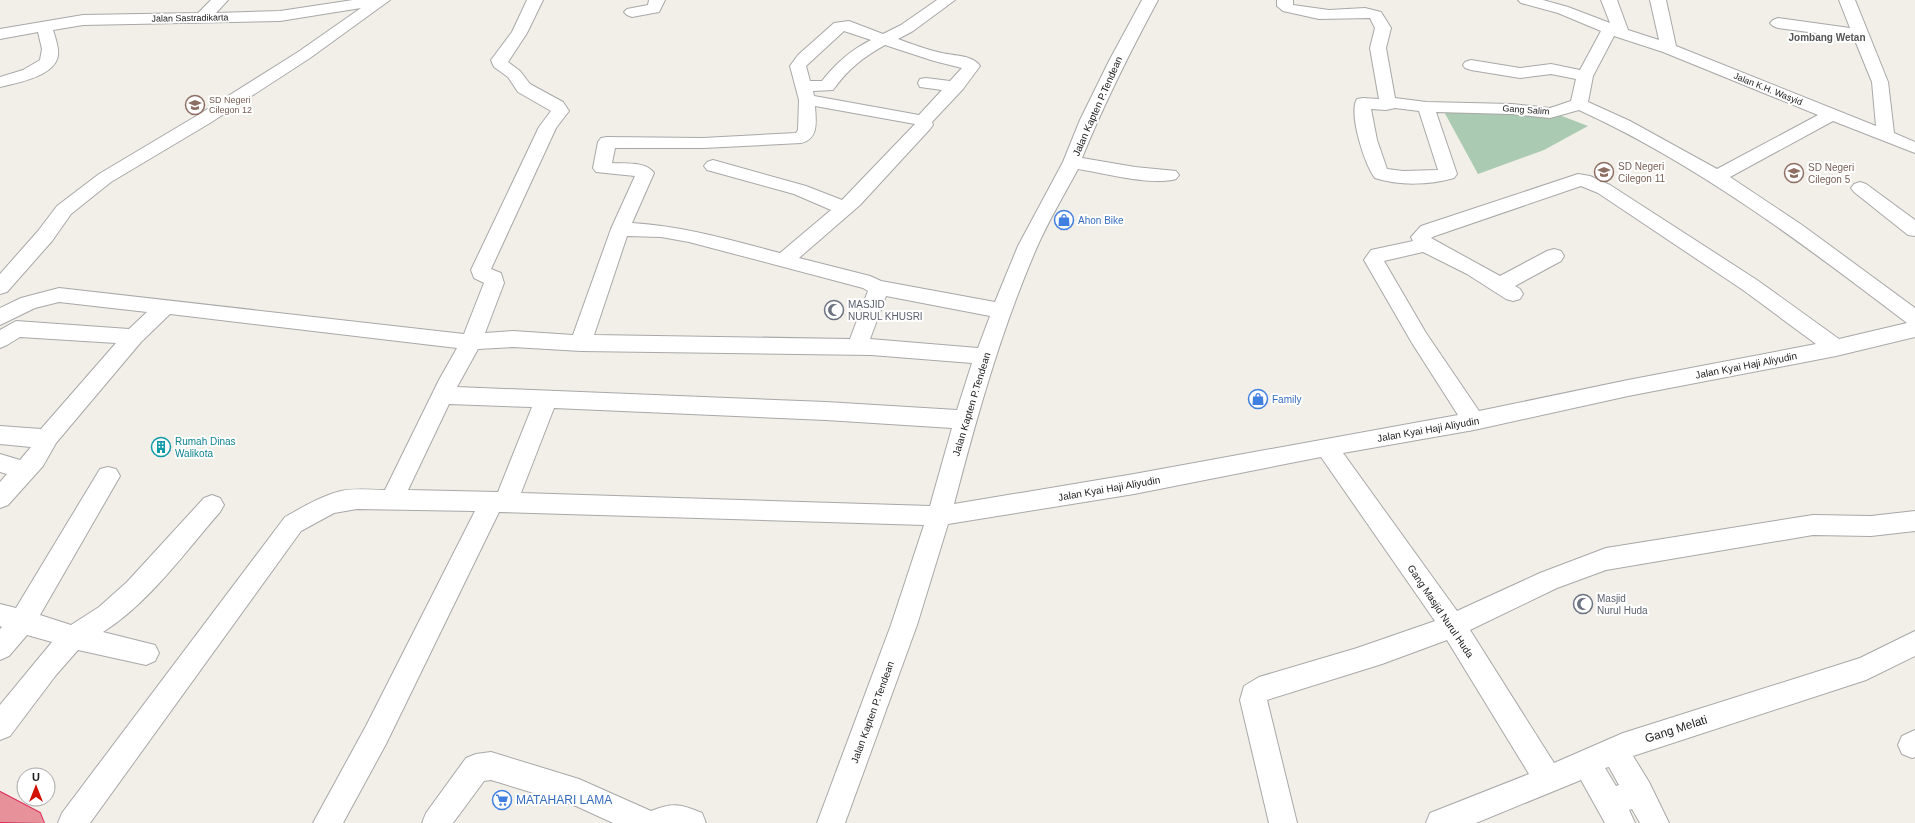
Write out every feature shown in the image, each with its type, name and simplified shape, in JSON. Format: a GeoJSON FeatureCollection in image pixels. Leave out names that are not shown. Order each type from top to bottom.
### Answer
{"type":"FeatureCollection","features":[{"type":"Feature","properties":{"kind":"highway"},"geometry":{"type":"LineString","coordinates":[[0,806],[30,823]]}},
{"type":"Feature","properties":{"kind":"street"},"geometry":{"type":"LineString","coordinates":[[202,18],[220,0]]}},
{"type":"Feature","properties":{"kind":"street"},"geometry":{"type":"LineString","coordinates":[[0,287],[45,236],[64,210],[99,183],[304,55],[381,0]]}},
{"type":"Feature","properties":{"kind":"street","name":"Jalan Sastradikarta"},"geometry":{"type":"LineString","coordinates":[[0,34],[83,20],[280,16],[381,0]]}},
{"type":"Feature","properties":{"kind":"street"},"geometry":{"type":"LineString","coordinates":[[392,499],[443,394],[471,342],[494,283],[494,278],[481,274],[481,270],[548,127],[560,111],[558,106],[524,88],[514,74],[500,64],[498,60],[519,33],[535,0]]}},
{"type":"Feature","properties":{"kind":"street"},"geometry":{"type":"LineString","coordinates":[[632,12],[650,11],[654,9],[657,0]]}},
{"type":"Feature","properties":{"kind":"street"},"geometry":{"type":"LineString","coordinates":[[805,93],[828,86],[836,74],[860,52],[885,40],[921,19],[948,0]]}},
{"type":"Feature","properties":{"kind":"street","name":"Jalan Kapten P.Tendean"},"geometry":{"type":"LineString","coordinates":[[837,821],[904,625],[939,516],[965,419],[985,356],[1002,311],[1028,246],[1072,162],[1089,120],[1111,74],[1150,0]]}},
{"type":"Feature","properties":{"kind":"street"},"geometry":{"type":"LineString","coordinates":[[1284,0],[1285,6],[1288,8],[1312,13],[1329,15],[1376,15],[1383,28],[1378,48],[1380,67],[1388,103]]}},
{"type":"Feature","properties":{"kind":"street","name":"Jalan K.H. Wasyid"},"geometry":{"type":"LineString","coordinates":[[1526,0],[1563,10],[1669,49],[1915,148]]}},
{"type":"Feature","properties":{"kind":"street"},"geometry":{"type":"LineString","coordinates":[[1609,0],[1616,30],[1585,76],[1579,104],[1609,116],[1716,177],[1802,234],[1915,319]]}},
{"type":"Feature","properties":{"kind":"street"},"geometry":{"type":"LineString","coordinates":[[1658,0],[1669,49]]}},
{"type":"Feature","properties":{"kind":"street"},"geometry":{"type":"LineString","coordinates":[[1847,0],[1880,82],[1885,135]]}},
{"type":"Feature","properties":{"kind":"street"},"geometry":{"type":"LineString","coordinates":[[1778,24],[1861,34]]}},
{"type":"Feature","properties":{"kind":"street"},"geometry":{"type":"LineString","coordinates":[[0,82],[36,71],[48,62],[50,56],[44,26]]}},
{"type":"Feature","properties":{"kind":"street"},"geometry":{"type":"LineString","coordinates":[[581,343],[620,229],[645,173],[641,171],[602,168],[607,142],[703,143],[795,139],[804,135],[807,130],[805,93],[798,66],[799,63],[840,26],[849,26],[885,40],[940,58],[956,60],[972,66],[957,85],[923,122],[924,125],[919,131],[844,208],[783,261]]}},
{"type":"Feature","properties":{"kind":"street"},"geometry":{"type":"LineString","coordinates":[[1471,65],[1520,74],[1551,69],[1585,76]]}},
{"type":"Feature","properties":{"kind":"street"},"geometry":{"type":"LineString","coordinates":[[926,83],[949,86],[957,85]]}},
{"type":"Feature","properties":{"kind":"street"},"geometry":{"type":"LineString","coordinates":[[805,93],[839,104],[923,122]]}},
{"type":"Feature","properties":{"kind":"street","name":"Gang Salim"},"geometry":{"type":"LineString","coordinates":[[1426,107],[1448,174],[1386,176],[1378,172],[1362,104],[1386,105],[1388,103],[1426,107],[1512,109],[1550,113],[1567,109],[1579,104]]}},
{"type":"Feature","properties":{"kind":"street"},"geometry":{"type":"LineString","coordinates":[[1716,177],[1831,114]]}},
{"type":"Feature","properties":{"kind":"street"},"geometry":{"type":"LineString","coordinates":[[1072,162],[1135,173],[1170,175]]}},
{"type":"Feature","properties":{"kind":"street"},"geometry":{"type":"LineString","coordinates":[[712,166],[800,190],[844,208]]}},
{"type":"Feature","properties":{"kind":"street"},"geometry":{"type":"LineString","coordinates":[[1424,245],[1421,237],[1428,231],[1560,186],[1584,180],[1604,189],[1750,285],[1836,348]]}},
{"type":"Feature","properties":{"kind":"street"},"geometry":{"type":"LineString","coordinates":[[1860,188],[1915,230]]}},
{"type":"Feature","properties":{"kind":"street"},"geometry":{"type":"LineString","coordinates":[[620,229],[673,233],[870,283],[876,287],[1002,311]]}},
{"type":"Feature","properties":{"kind":"street"},"geometry":{"type":"LineString","coordinates":[[1474,421],[1419,338],[1374,260],[1383,254],[1424,245],[1474,269],[1506,290],[1554,256]]}},
{"type":"Feature","properties":{"kind":"street"},"geometry":{"type":"LineString","coordinates":[[857,347],[877,294],[876,287]]}},
{"type":"Feature","properties":{"kind":"street"},"geometry":{"type":"LineString","coordinates":[[5,309],[58,295],[471,342],[513,339],[581,343],[857,347],[985,356]]}},
{"type":"Feature","properties":{"kind":"street"},"geometry":{"type":"LineString","coordinates":[[0,498],[35,460],[48,437],[134,338],[165,307]]}},
{"type":"Feature","properties":{"kind":"street"},"geometry":{"type":"LineString","coordinates":[[0,340],[12,330],[16,329],[134,338]]}},
{"type":"Feature","properties":{"kind":"street","name":"Jalan Kyai Haji Aliyudin"},"geometry":{"type":"LineString","coordinates":[[72,823],[293,524],[311,513],[341,501],[392,499],[939,516],[1134,484],[1326,447],[1474,421],[1628,388],[1836,348],[1915,329]]}},
{"type":"Feature","properties":{"kind":"street"},"geometry":{"type":"LineString","coordinates":[[443,394],[546,400],[826,411],[944,419],[965,419]]}},
{"type":"Feature","properties":{"kind":"street"},"geometry":{"type":"LineString","coordinates":[[327,823],[376,735],[499,502],[546,400]]}},
{"type":"Feature","properties":{"kind":"street"},"geometry":{"type":"LineString","coordinates":[[0,435],[37,439],[48,437]]}},
{"type":"Feature","properties":{"kind":"street","name":"Gang Masjid Nurul Huda"},"geometry":{"type":"LineString","coordinates":[[1326,447],[1452,625],[1549,780]]}},
{"type":"Feature","properties":{"kind":"street"},"geometry":{"type":"LineString","coordinates":[[0,463],[20,475]]}},
{"type":"Feature","properties":{"kind":"street"},"geometry":{"type":"LineString","coordinates":[[0,648],[11,619],[108,476]]}},
{"type":"Feature","properties":{"kind":"street"},"geometry":{"type":"LineString","coordinates":[[0,727],[47,666],[73,637],[108,614],[136,590],[212,505]]}},
{"type":"Feature","properties":{"kind":"street"},"geometry":{"type":"LineString","coordinates":[[1283,823],[1265,756],[1253,700],[1254,693],[1259,690],[1362,660],[1452,625],[1574,569],[1626,555],[1693,546],[1813,525],[1871,526],[1915,521]]}},
{"type":"Feature","properties":{"kind":"street"},"geometry":{"type":"LineString","coordinates":[[11,619],[73,637],[146,653]]}},
{"type":"Feature","properties":{"kind":"street","name":"Gang Melati"},"geometry":{"type":"LineString","coordinates":[[1440,823],[1549,780],[1624,746],[1866,668],[1915,643]]}},
{"type":"Feature","properties":{"kind":"street"},"geometry":{"type":"LineString","coordinates":[[1615,751],[1655,823]]}},
{"type":"Feature","properties":{"kind":"street"},"geometry":{"type":"LineString","coordinates":[[1587,763],[1615,813],[1639,792]]}},
{"type":"Feature","properties":{"kind":"street"},"geometry":{"type":"LineString","coordinates":[[436,823],[476,768],[491,766],[579,793],[645,823]]}},
{"type":"Feature","properties":{"kind":"street"},"geometry":{"type":"LineString","coordinates":[[658,823],[663,820],[677,818],[692,823]]}},
{"type":"Feature","properties":{"kind":"green space"},"geometry":{"type":"Polygon","coordinates":[[[1442,108],[1541,108],[1588,126],[1544,150],[1478,174],[1442,108]]]}},
{"type":"Feature","properties":{"kind":"place","name":"SD Negeri Cilegon 12"},"geometry":{"type":"Point","coordinates":[195,105]}},
{"type":"Feature","properties":{"kind":"place","name":"SD Negeri Cilegon 11"},"geometry":{"type":"Point","coordinates":[1604,172]}},
{"type":"Feature","properties":{"kind":"place","name":"SD Negeri Cilegon 5"},"geometry":{"type":"Point","coordinates":[1794,173]}},
{"type":"Feature","properties":{"kind":"place","name":"Ahon Bike"},"geometry":{"type":"Point","coordinates":[1064,220]}},
{"type":"Feature","properties":{"kind":"place","name":"MASJID NURUL KHUSRI"},"geometry":{"type":"Point","coordinates":[834,310]}},
{"type":"Feature","properties":{"kind":"place","name":"Family"},"geometry":{"type":"Point","coordinates":[1258,399]}},
{"type":"Feature","properties":{"kind":"place","name":"Rumah Dinas Walikota"},"geometry":{"type":"Point","coordinates":[161,447]}},
{"type":"Feature","properties":{"kind":"place","name":"Masjid Nurul Huda"},"geometry":{"type":"Point","coordinates":[1583,604]}},
{"type":"Feature","properties":{"kind":"place","name":"MATAHARI LAMA"},"geometry":{"type":"Point","coordinates":[502,800]}},
{"type":"Feature","properties":{"kind":"district","name":"Jombang Wetan"},"geometry":{"type":"Point","coordinates":[1827,37]}}]}
